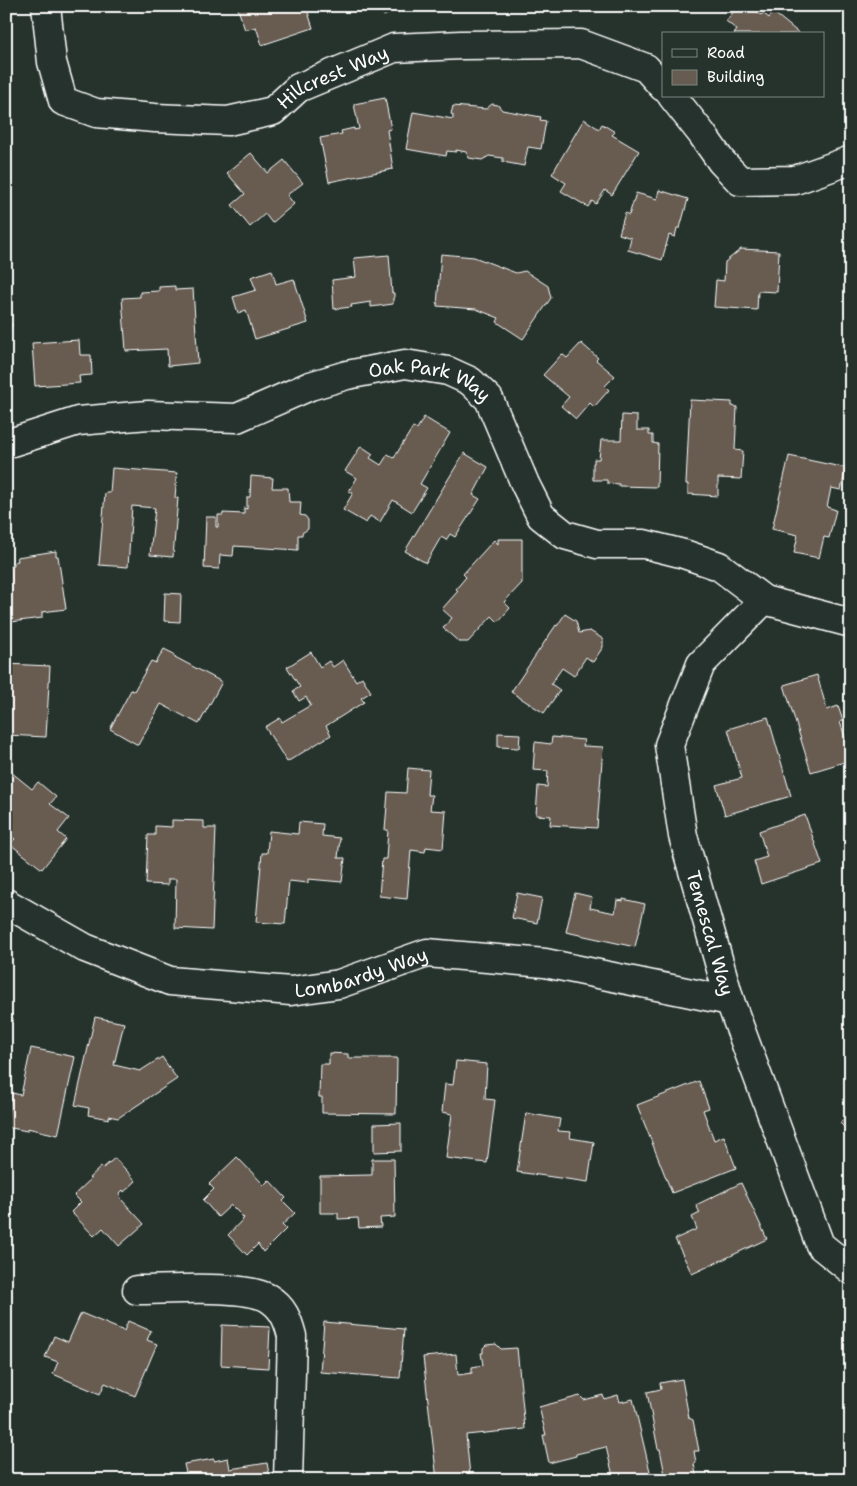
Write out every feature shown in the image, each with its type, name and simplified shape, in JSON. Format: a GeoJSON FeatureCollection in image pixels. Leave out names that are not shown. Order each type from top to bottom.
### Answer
{"type":"FeatureCollection","features":[{"type":"Feature","properties":{"kind":"street","name":"Hillcrest Way"},"geometry":{"type":"LineString","coordinates":[[46,6],[52,62],[63,101],[96,113],[228,121],[273,111],[298,88],[394,48],[581,44],[646,68],[662,86]]}},
{"type":"Feature","properties":{"kind":"street"},"geometry":{"type":"LineString","coordinates":[[674,98],[721,161],[740,181],[795,180],[851,160]]}},
{"type":"Feature","properties":{"kind":"street","name":"Oak Park Way"},"geometry":{"type":"LineString","coordinates":[[6,444],[78,421],[148,415],[237,418],[310,386],[347,375],[405,364],[448,371],[470,381],[489,399],[525,484],[541,516],[565,535],[597,544],[644,544],[684,554],[719,566],[764,600],[851,623]]}},
{"type":"Feature","properties":{"kind":"street","name":"Temescal Way"},"geometry":{"type":"LineString","coordinates":[[764,600],[701,664],[668,745],[683,836],[730,1001],[820,1245],[851,1270]]}},
{"type":"Feature","properties":{"kind":"street","name":"Lombardy Way"},"geometry":{"type":"LineString","coordinates":[[6,903],[85,948],[170,981],[291,990],[339,984],[427,953],[544,963],[730,1001]]}},
{"type":"Feature","properties":{"kind":"street"},"geometry":{"type":"LineString","coordinates":[[137,1290],[224,1289],[241,1291],[268,1298],[281,1309],[287,1319],[292,1336],[288,1480]]}},
{"type":"Feature","properties":{"kind":"building"},"geometry":{"type":"Polygon","coordinates":[[[237,6],[306,6],[313,28],[262,45],[256,27],[245,30],[237,6]]]}},
{"type":"Feature","properties":{"kind":"building"},"geometry":{"type":"Polygon","coordinates":[[[379,6],[405,6],[384,16],[379,6]]]}},
{"type":"Feature","properties":{"kind":"building"},"geometry":{"type":"Polygon","coordinates":[[[738,6],[749,6],[761,15],[763,13],[769,18],[773,12],[798,32],[736,32],[737,30],[726,21],[738,6]]]}},
{"type":"Feature","properties":{"kind":"building"},"geometry":{"type":"Polygon","coordinates":[[[385,98],[391,129],[387,130],[393,169],[329,182],[320,138],[342,134],[341,131],[354,128],[354,130],[359,129],[354,104],[385,98]]]}},
{"type":"Feature","properties":{"kind":"building"},"geometry":{"type":"Polygon","coordinates":[[[492,104],[498,105],[502,110],[541,117],[540,120],[546,121],[541,149],[528,147],[524,166],[503,162],[503,158],[489,156],[482,160],[469,158],[466,152],[456,150],[456,152],[447,151],[446,156],[406,149],[413,112],[453,119],[451,114],[453,106],[486,109],[492,104]]]}},
{"type":"Feature","properties":{"kind":"building"},"geometry":{"type":"Polygon","coordinates":[[[584,119],[599,129],[602,124],[615,132],[612,135],[639,151],[612,195],[605,190],[596,204],[592,201],[588,207],[561,191],[566,183],[552,174],[584,119]]]}},
{"type":"Feature","properties":{"kind":"building"},"geometry":{"type":"Polygon","coordinates":[[[251,153],[268,173],[284,160],[303,183],[287,195],[294,204],[272,223],[265,214],[250,227],[232,205],[245,194],[227,173],[251,153]]]}},
{"type":"Feature","properties":{"kind":"building"},"geometry":{"type":"Polygon","coordinates":[[[659,190],[688,199],[680,228],[677,228],[675,237],[669,235],[662,260],[628,250],[631,238],[619,234],[625,213],[629,215],[636,193],[657,199],[659,190]]]}},
{"type":"Feature","properties":{"kind":"building"},"geometry":{"type":"Polygon","coordinates":[[[741,249],[779,251],[777,292],[758,291],[757,310],[714,307],[716,280],[724,281],[725,262],[741,249]]]}},
{"type":"Feature","properties":{"kind":"building"},"geometry":{"type":"Polygon","coordinates":[[[441,254],[474,257],[516,273],[525,271],[548,286],[551,298],[523,339],[497,322],[499,318],[476,309],[437,306],[441,254]]]}},
{"type":"Feature","properties":{"kind":"building"},"geometry":{"type":"Polygon","coordinates":[[[389,255],[392,293],[394,293],[393,304],[371,307],[371,302],[334,309],[332,280],[356,277],[354,258],[389,255]]]}},
{"type":"Feature","properties":{"kind":"building"},"geometry":{"type":"Polygon","coordinates":[[[272,270],[276,284],[294,279],[308,323],[255,339],[246,310],[238,313],[233,297],[256,290],[251,277],[272,270]]]}},
{"type":"Feature","properties":{"kind":"building"},"geometry":{"type":"Polygon","coordinates":[[[175,286],[175,290],[193,289],[198,363],[168,366],[167,349],[126,351],[122,298],[140,297],[140,292],[159,291],[159,287],[175,286]]]}},
{"type":"Feature","properties":{"kind":"building"},"geometry":{"type":"Polygon","coordinates":[[[6,322],[12,324],[7,344],[6,344],[6,322]]]}},
{"type":"Feature","properties":{"kind":"building"},"geometry":{"type":"Polygon","coordinates":[[[79,340],[80,355],[91,355],[92,375],[79,376],[80,383],[35,386],[32,343],[79,340]]]}},
{"type":"Feature","properties":{"kind":"building"},"geometry":{"type":"Polygon","coordinates":[[[581,343],[598,358],[596,360],[615,376],[605,386],[609,390],[594,407],[590,403],[576,419],[561,406],[569,397],[543,375],[562,354],[567,358],[581,343]]]}},
{"type":"Feature","properties":{"kind":"building"},"geometry":{"type":"Polygon","coordinates":[[[690,400],[732,402],[732,406],[737,407],[735,450],[743,451],[741,479],[718,478],[718,496],[688,494],[688,484],[686,484],[690,400]]]}},
{"type":"Feature","properties":{"kind":"building"},"geometry":{"type":"Polygon","coordinates":[[[622,415],[637,416],[637,430],[649,430],[649,435],[653,435],[653,443],[658,444],[657,487],[619,486],[619,484],[607,483],[607,480],[593,480],[593,463],[594,459],[599,459],[601,440],[621,440],[622,415]]]}},
{"type":"Feature","properties":{"kind":"building"},"geometry":{"type":"Polygon","coordinates":[[[424,417],[450,433],[420,484],[427,488],[412,512],[393,500],[380,522],[370,516],[366,523],[343,510],[353,493],[349,491],[357,478],[345,471],[361,446],[373,454],[370,458],[381,465],[388,454],[394,458],[413,427],[417,429],[424,417]]]}},
{"type":"Feature","properties":{"kind":"building"},"geometry":{"type":"Polygon","coordinates":[[[464,453],[488,467],[473,495],[480,499],[455,537],[450,534],[446,540],[441,537],[426,563],[405,551],[464,453]]]}},
{"type":"Feature","properties":{"kind":"building"},"geometry":{"type":"Polygon","coordinates":[[[789,456],[846,468],[841,490],[831,488],[827,507],[836,510],[829,538],[824,537],[819,558],[794,553],[798,535],[772,529],[789,456]]]}},
{"type":"Feature","properties":{"kind":"building"},"geometry":{"type":"Polygon","coordinates":[[[112,468],[177,473],[175,498],[178,498],[173,557],[150,555],[155,508],[132,506],[128,567],[99,565],[105,493],[110,493],[112,468]]]}},
{"type":"Feature","properties":{"kind":"building"},"geometry":{"type":"Polygon","coordinates":[[[251,476],[273,478],[272,488],[288,488],[289,502],[301,502],[300,515],[305,516],[308,520],[308,529],[302,535],[298,535],[298,550],[234,546],[233,556],[220,555],[219,569],[204,568],[206,517],[216,517],[216,527],[218,527],[218,515],[223,515],[223,513],[244,514],[244,508],[247,509],[247,497],[250,497],[251,476]]]}},
{"type":"Feature","properties":{"kind":"building"},"geometry":{"type":"Polygon","coordinates":[[[498,539],[522,539],[522,583],[504,602],[510,608],[498,622],[492,616],[468,642],[459,642],[443,628],[452,618],[442,609],[458,591],[456,589],[466,577],[463,574],[494,540],[498,544],[498,539]]]}},
{"type":"Feature","properties":{"kind":"building"},"geometry":{"type":"Polygon","coordinates":[[[56,551],[66,609],[42,612],[42,618],[11,622],[10,609],[6,610],[6,567],[14,566],[14,562],[18,561],[17,557],[56,551]]]}},
{"type":"Feature","properties":{"kind":"building"},"geometry":{"type":"Polygon","coordinates":[[[165,593],[181,594],[180,622],[164,621],[165,593]]]}},
{"type":"Feature","properties":{"kind":"building"},"geometry":{"type":"Polygon","coordinates":[[[565,614],[576,621],[579,633],[590,631],[603,639],[603,647],[593,662],[586,657],[574,676],[562,668],[551,684],[560,690],[544,713],[511,692],[565,614]]]}},
{"type":"Feature","properties":{"kind":"building"},"geometry":{"type":"Polygon","coordinates":[[[164,649],[174,654],[173,656],[222,682],[199,724],[161,704],[138,745],[110,729],[131,690],[134,691],[151,661],[156,663],[164,649]]]}},
{"type":"Feature","properties":{"kind":"building"},"geometry":{"type":"Polygon","coordinates":[[[311,652],[320,667],[329,661],[333,667],[343,660],[356,681],[362,677],[371,692],[361,698],[364,702],[326,726],[331,735],[287,762],[265,727],[280,718],[282,722],[311,705],[306,697],[299,701],[293,691],[300,687],[287,667],[311,652]]]}},
{"type":"Feature","properties":{"kind":"building"},"geometry":{"type":"Polygon","coordinates":[[[6,664],[50,666],[46,737],[6,735],[6,664]]]}},
{"type":"Feature","properties":{"kind":"building"},"geometry":{"type":"Polygon","coordinates":[[[817,675],[827,710],[838,706],[843,721],[840,722],[851,760],[811,772],[784,685],[817,675]]]}},
{"type":"Feature","properties":{"kind":"building"},"geometry":{"type":"Polygon","coordinates":[[[768,717],[791,796],[725,815],[716,785],[742,778],[728,729],[768,717]]]}},
{"type":"Feature","properties":{"kind":"building"},"geometry":{"type":"Polygon","coordinates":[[[498,733],[520,734],[519,748],[498,747],[498,733]]]}},
{"type":"Feature","properties":{"kind":"building"},"geometry":{"type":"Polygon","coordinates":[[[552,737],[584,740],[583,746],[603,747],[597,828],[550,825],[551,816],[536,815],[538,786],[547,787],[548,771],[533,770],[535,742],[551,744],[552,737]]]}},
{"type":"Feature","properties":{"kind":"building"},"geometry":{"type":"Polygon","coordinates":[[[408,768],[429,770],[427,795],[432,795],[430,810],[446,811],[443,849],[426,847],[425,852],[411,850],[407,899],[379,896],[382,859],[386,859],[388,830],[385,830],[388,792],[406,793],[408,768]]]}},
{"type":"Feature","properties":{"kind":"building"},"geometry":{"type":"Polygon","coordinates":[[[11,772],[32,789],[38,782],[56,797],[50,804],[69,818],[58,832],[66,839],[42,869],[10,844],[15,839],[6,832],[6,779],[11,772]]]}},
{"type":"Feature","properties":{"kind":"building"},"geometry":{"type":"Polygon","coordinates":[[[805,815],[822,864],[761,884],[754,861],[767,857],[759,831],[805,815]]]}},
{"type":"Feature","properties":{"kind":"building"},"geometry":{"type":"Polygon","coordinates":[[[172,820],[204,821],[204,828],[216,828],[212,930],[175,928],[176,879],[168,879],[168,885],[146,884],[148,835],[155,835],[155,826],[172,827],[172,820]]]}},
{"type":"Feature","properties":{"kind":"building"},"geometry":{"type":"Polygon","coordinates":[[[299,822],[323,824],[322,836],[340,838],[338,858],[345,858],[342,882],[308,879],[308,883],[289,881],[285,924],[256,922],[262,853],[267,853],[269,831],[298,834],[299,822]]]}},
{"type":"Feature","properties":{"kind":"building"},"geometry":{"type":"Polygon","coordinates":[[[517,893],[542,898],[537,923],[512,918],[517,893]]]}},
{"type":"Feature","properties":{"kind":"building"},"geometry":{"type":"Polygon","coordinates":[[[575,893],[592,897],[590,908],[615,913],[617,900],[623,901],[623,899],[645,904],[635,947],[566,932],[575,893]]]}},
{"type":"Feature","properties":{"kind":"building"},"geometry":{"type":"Polygon","coordinates":[[[6,1013],[13,1018],[6,1032],[6,1013]]]}},
{"type":"Feature","properties":{"kind":"building"},"geometry":{"type":"Polygon","coordinates":[[[95,1017],[124,1023],[114,1065],[140,1071],[162,1057],[177,1079],[118,1118],[109,1116],[109,1119],[88,1115],[89,1108],[75,1105],[95,1017]]]}},
{"type":"Feature","properties":{"kind":"building"},"geometry":{"type":"Polygon","coordinates":[[[31,1048],[75,1057],[58,1135],[27,1128],[27,1131],[6,1127],[12,1093],[21,1095],[31,1048]]]}},
{"type":"Feature","properties":{"kind":"building"},"geometry":{"type":"Polygon","coordinates":[[[329,1053],[348,1054],[348,1058],[397,1058],[396,1114],[322,1113],[322,1097],[319,1097],[320,1064],[329,1064],[329,1053]]]}},
{"type":"Feature","properties":{"kind":"building"},"geometry":{"type":"Polygon","coordinates":[[[456,1061],[487,1064],[485,1099],[495,1100],[487,1163],[446,1158],[452,1114],[442,1112],[445,1084],[453,1085],[456,1061]]]}},
{"type":"Feature","properties":{"kind":"building"},"geometry":{"type":"Polygon","coordinates":[[[699,1081],[709,1108],[703,1110],[714,1140],[724,1136],[736,1168],[672,1193],[637,1105],[699,1081]]]}},
{"type":"Feature","properties":{"kind":"building"},"geometry":{"type":"Polygon","coordinates":[[[851,1111],[851,1134],[840,1123],[851,1111]]]}},
{"type":"Feature","properties":{"kind":"building"},"geometry":{"type":"Polygon","coordinates":[[[526,1113],[560,1119],[558,1131],[571,1132],[570,1138],[594,1142],[588,1182],[517,1172],[526,1113]]]}},
{"type":"Feature","properties":{"kind":"building"},"geometry":{"type":"Polygon","coordinates":[[[401,1123],[401,1151],[374,1152],[374,1124],[401,1123]]]}},
{"type":"Feature","properties":{"kind":"building"},"geometry":{"type":"Polygon","coordinates":[[[237,1157],[264,1185],[269,1180],[286,1198],[283,1201],[295,1213],[282,1225],[286,1229],[263,1252],[258,1244],[247,1255],[228,1235],[244,1218],[231,1205],[218,1217],[203,1200],[214,1189],[209,1184],[237,1157]]]}},
{"type":"Feature","properties":{"kind":"building"},"geometry":{"type":"Polygon","coordinates":[[[115,1158],[136,1181],[124,1192],[123,1190],[120,1193],[121,1199],[144,1224],[119,1246],[103,1228],[94,1236],[71,1212],[81,1202],[74,1195],[101,1167],[103,1168],[115,1158]]]}},
{"type":"Feature","properties":{"kind":"building"},"geometry":{"type":"Polygon","coordinates":[[[372,1159],[394,1159],[395,1217],[380,1218],[381,1227],[359,1228],[358,1218],[338,1219],[338,1213],[320,1213],[320,1176],[372,1175],[372,1159]]]}},
{"type":"Feature","properties":{"kind":"building"},"geometry":{"type":"Polygon","coordinates":[[[741,1183],[767,1239],[692,1274],[675,1239],[697,1229],[692,1217],[700,1213],[696,1205],[741,1183]]]}},
{"type":"Feature","properties":{"kind":"building"},"geometry":{"type":"Polygon","coordinates":[[[81,1313],[124,1331],[128,1321],[151,1331],[147,1340],[157,1344],[135,1396],[105,1383],[100,1394],[53,1374],[58,1362],[45,1357],[54,1336],[68,1342],[81,1313]]]}},
{"type":"Feature","properties":{"kind":"building"},"geometry":{"type":"Polygon","coordinates":[[[324,1322],[404,1329],[400,1378],[320,1372],[324,1322]]]}},
{"type":"Feature","properties":{"kind":"building"},"geometry":{"type":"Polygon","coordinates":[[[222,1325],[270,1327],[268,1368],[221,1365],[222,1325]]]}},
{"type":"Feature","properties":{"kind":"building"},"geometry":{"type":"Polygon","coordinates":[[[496,1344],[501,1349],[517,1348],[525,1429],[466,1435],[470,1476],[437,1480],[423,1357],[456,1354],[458,1375],[472,1373],[472,1367],[483,1365],[481,1353],[483,1353],[483,1348],[486,1345],[496,1344]]]}},
{"type":"Feature","properties":{"kind":"building"},"geometry":{"type":"Polygon","coordinates":[[[682,1379],[689,1418],[693,1420],[699,1451],[694,1451],[697,1480],[666,1480],[647,1392],[661,1389],[660,1383],[682,1379]]]}},
{"type":"Feature","properties":{"kind":"building"},"geometry":{"type":"Polygon","coordinates":[[[603,1395],[604,1399],[618,1395],[620,1402],[633,1399],[652,1480],[614,1480],[606,1447],[549,1463],[543,1435],[546,1435],[539,1407],[580,1396],[584,1400],[603,1395]]]}},
{"type":"Feature","properties":{"kind":"building"},"geometry":{"type":"Polygon","coordinates":[[[228,1458],[230,1469],[267,1463],[270,1480],[166,1480],[165,1476],[186,1473],[184,1464],[228,1458]]]}}]}
